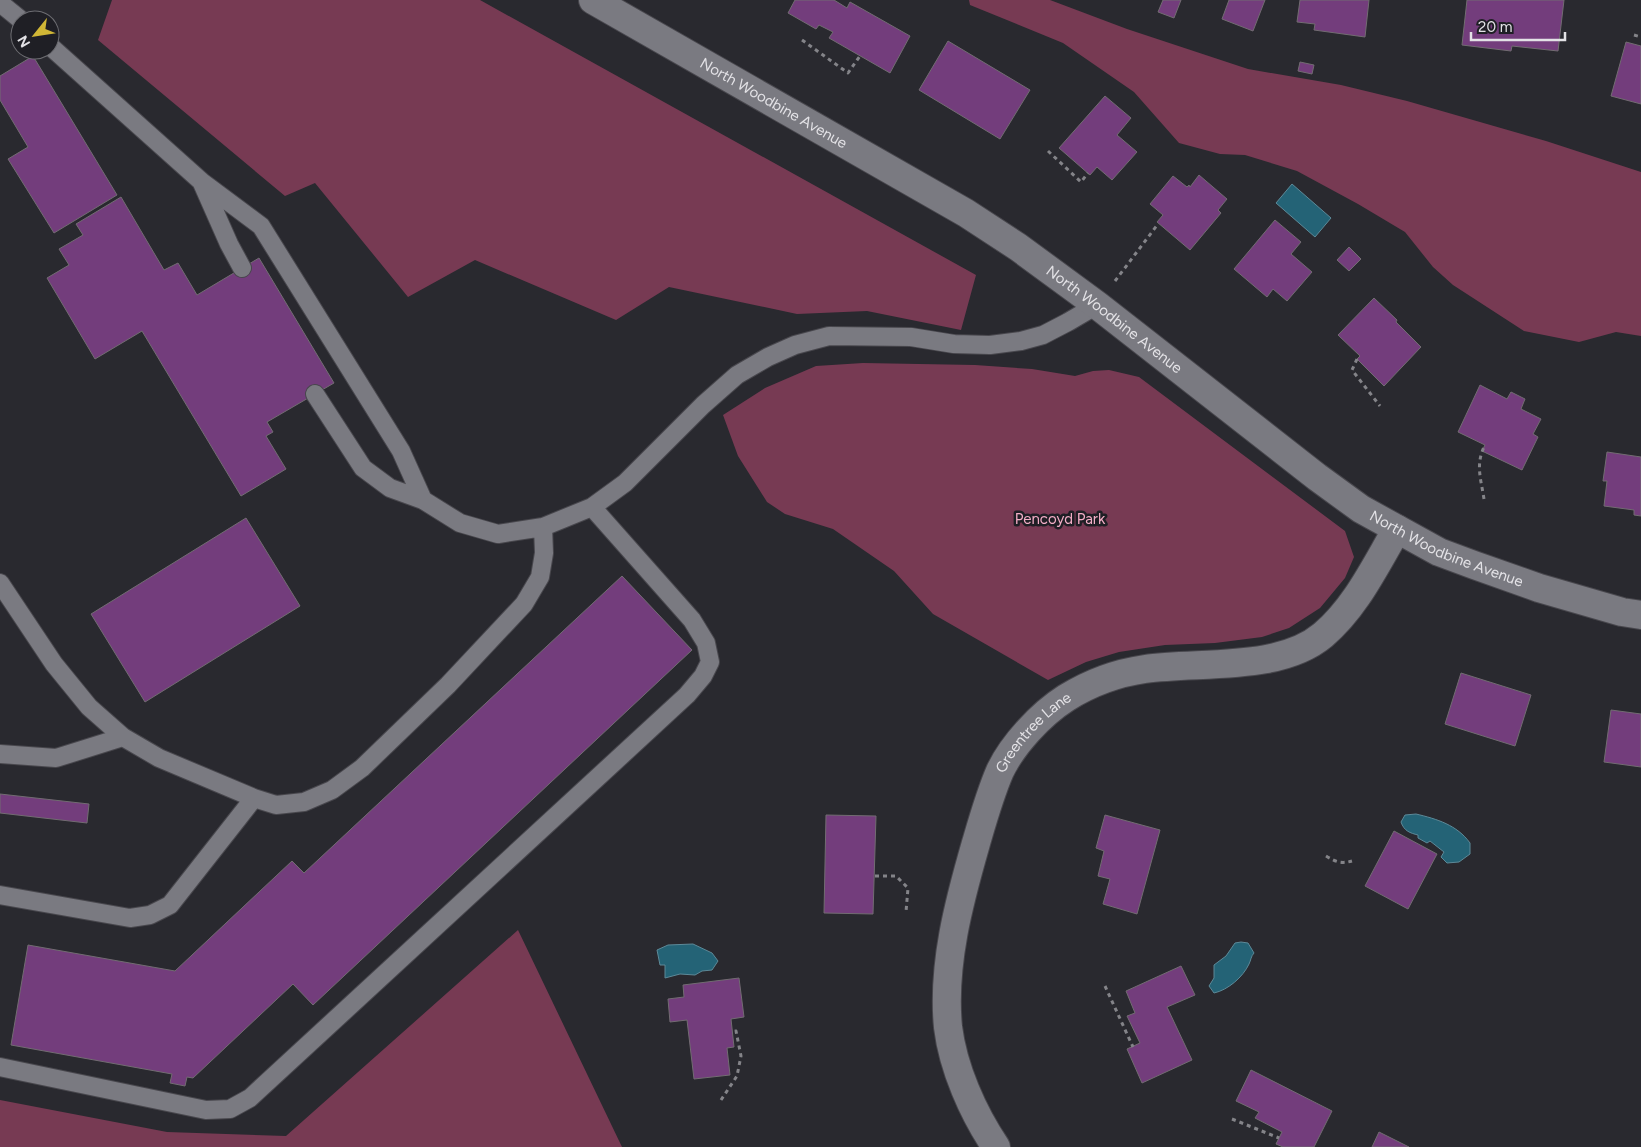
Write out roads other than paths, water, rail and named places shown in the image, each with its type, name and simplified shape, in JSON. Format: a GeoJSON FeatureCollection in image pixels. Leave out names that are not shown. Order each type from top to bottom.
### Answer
{"type":"FeatureCollection","features":[{"type":"Feature","properties":{"kind":"street","name":"North Woodbine Avenue"},"geometry":{"type":"LineString","coordinates":[[593,0],[966,213],[1018,247],[1097,305],[1317,477],[1361,509],[1440,552],[1516,581],[1613,609],[1641,615]]}},
{"type":"Feature","properties":{"kind":"street","name":"Greentree Lane"},"geometry":{"type":"LineString","coordinates":[[996,1147],[972,1104],[958,1072],[948,1030],[946,992],[951,945],[964,884],[988,804],[1001,769],[1018,743],[1037,722],[1064,699],[1092,684],[1120,674],[1146,669],[1241,663],[1272,658],[1299,649],[1321,637],[1341,617],[1360,592],[1397,529]]}},
{"type":"Feature","properties":{"kind":"lane"},"geometry":{"type":"LineString","coordinates":[[0,3],[10,11]]}},
{"type":"Feature","properties":{"kind":"lane"},"geometry":{"type":"LineString","coordinates":[[60,55],[202,182],[261,226],[401,451],[423,500]]}},
{"type":"Feature","properties":{"kind":"lane"},"geometry":{"type":"LineString","coordinates":[[202,182],[228,244],[242,268]]}},
{"type":"Feature","properties":{"kind":"lane"},"geometry":{"type":"LineString","coordinates":[[315,394],[363,468],[390,488],[423,500],[460,523],[498,534],[542,527],[592,507],[625,483],[703,405],[737,375],[768,357],[795,345],[829,336],[911,337],[954,344],[981,345],[1021,341],[1042,335],[1097,305]]}},
{"type":"Feature","properties":{"kind":"lane"},"geometry":{"type":"LineString","coordinates":[[0,1067],[206,1110],[230,1109],[250,1098],[687,695],[703,676],[710,662],[706,643],[692,620],[592,507]]}},
{"type":"Feature","properties":{"kind":"lane"},"geometry":{"type":"LineString","coordinates":[[0,582],[54,664],[89,707],[123,737],[159,758],[254,798],[276,804],[304,802],[332,790],[362,768],[448,685],[524,604],[540,577],[544,553],[542,527]]}},
{"type":"Feature","properties":{"kind":"lane"},"geometry":{"type":"LineString","coordinates":[[0,754],[56,758],[123,737]]}},
{"type":"Feature","properties":{"kind":"lane"},"geometry":{"type":"LineString","coordinates":[[0,894],[130,918],[150,915],[170,906],[254,798]]}},
{"type":"Feature","properties":{"kind":"water"},"geometry":{"type":"Polygon","coordinates":[[[1292,184],[1331,218],[1315,237],[1276,203],[1292,184]]]}},
{"type":"Feature","properties":{"kind":"water"},"geometry":{"type":"Polygon","coordinates":[[[1416,814],[1453,827],[1470,843],[1470,854],[1459,862],[1447,863],[1441,857],[1444,852],[1430,841],[1427,843],[1418,838],[1418,835],[1404,828],[1401,822],[1405,815],[1416,814]]]}},
{"type":"Feature","properties":{"kind":"water"},"geometry":{"type":"Polygon","coordinates":[[[1235,943],[1248,943],[1254,953],[1249,964],[1243,974],[1234,982],[1225,989],[1214,993],[1209,986],[1214,978],[1214,965],[1226,956],[1235,943]]]}},
{"type":"Feature","properties":{"kind":"water"},"geometry":{"type":"Polygon","coordinates":[[[693,944],[712,953],[718,961],[712,970],[702,971],[695,975],[680,974],[665,978],[665,965],[660,965],[657,950],[668,945],[693,944]]]}},
{"type":"Feature","properties":{"kind":"park label","name":"Pencoyd Park"},"geometry":{"type":"Point","coordinates":[1060,519]}}]}
